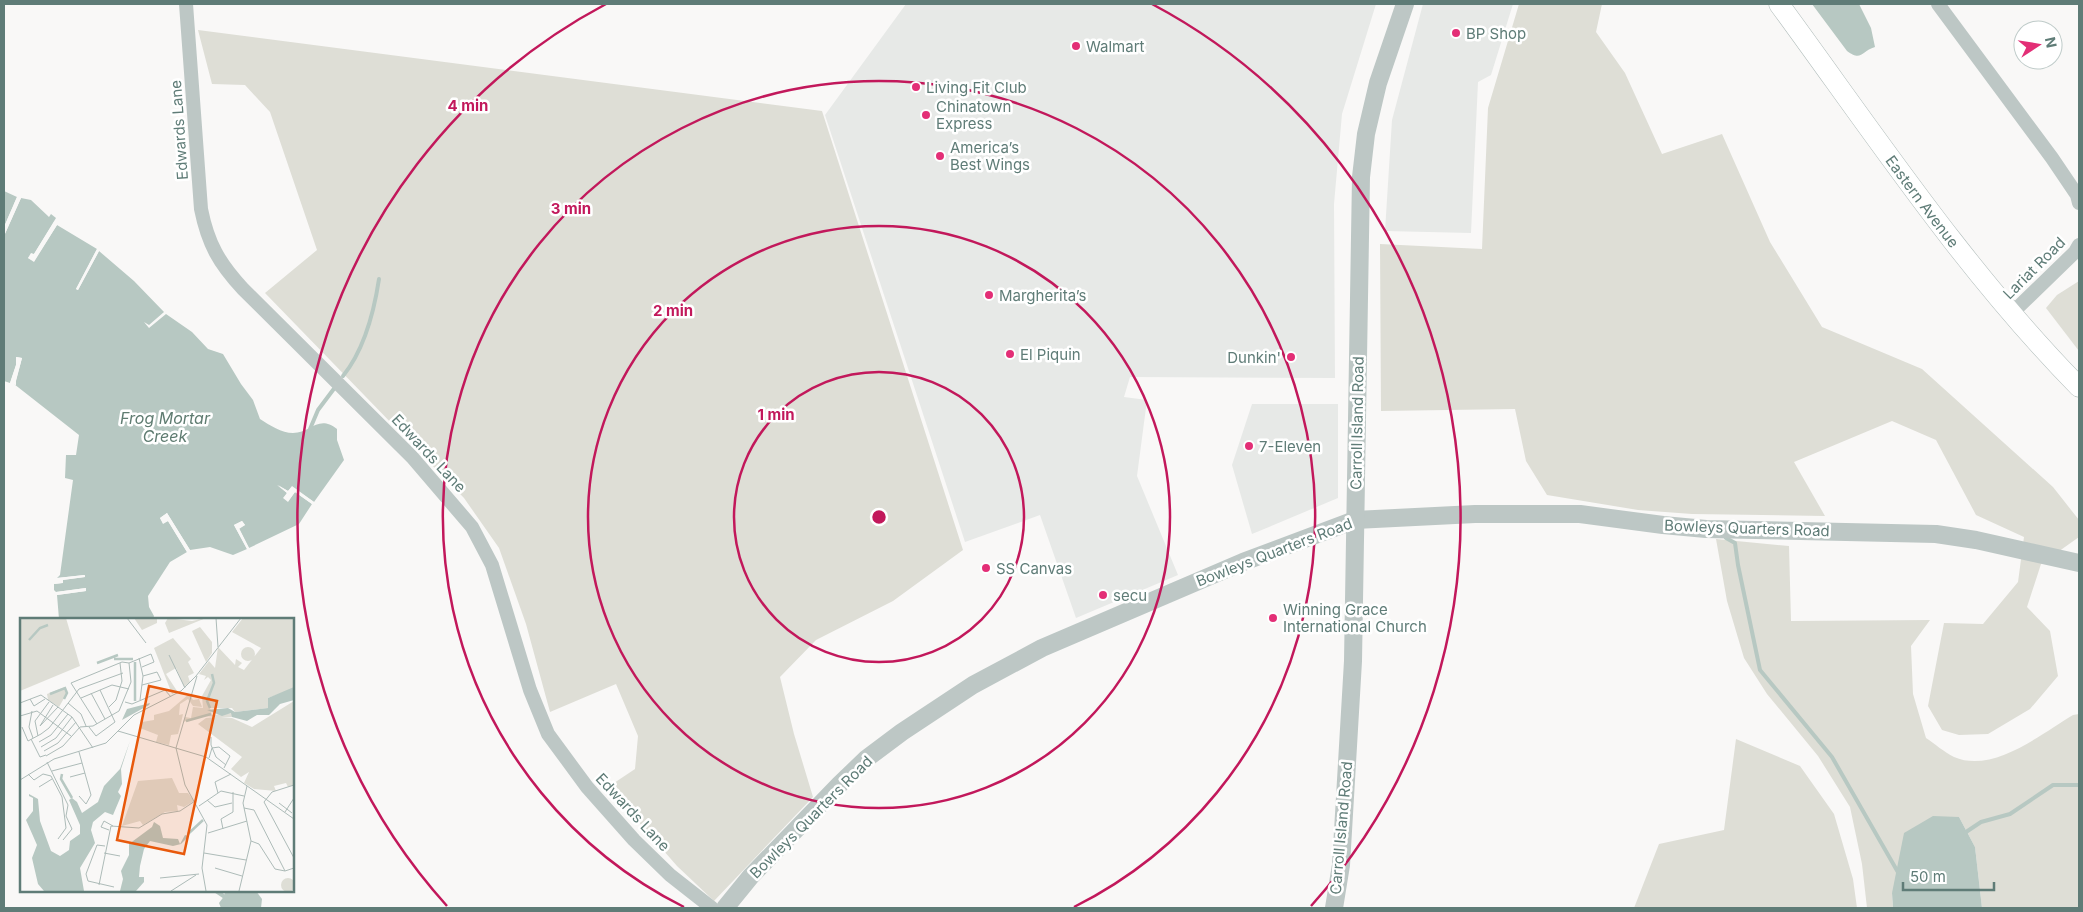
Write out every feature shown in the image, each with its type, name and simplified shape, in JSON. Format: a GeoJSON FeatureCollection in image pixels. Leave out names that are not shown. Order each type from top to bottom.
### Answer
{"type":"FeatureCollection","features":[{"type":"Feature","properties":{"kind":"main road","name":"Eastern Avenue"},"geometry":{"type":"LineString","coordinates":[[1779,4],[1949,235],[2011,314],[2079,387]]}},
{"type":"Feature","properties":{"kind":"street","name":"Edwards Lane"},"geometry":{"type":"LineString","coordinates":[[186,4],[201,209],[204,228],[215,254],[243,289],[412,457],[472,527],[492,565],[530,690],[548,734],[587,788],[634,840],[670,875],[712,908]]}},
{"type":"Feature","properties":{"kind":"street","name":"Carroll Island Road"},"geometry":{"type":"LineString","coordinates":[[1334,908],[1341,865],[1344,826],[1353,661],[1361,177],[1366,134],[1376,90],[1404,4]]}},
{"type":"Feature","properties":{"kind":"street"},"geometry":{"type":"LineString","coordinates":[[1938,4],[2052,158],[2077,195],[2079,203]]}},
{"type":"Feature","properties":{"kind":"street","name":"Lariat Road"},"geometry":{"type":"LineString","coordinates":[[2011,314],[2079,246]]}},
{"type":"Feature","properties":{"kind":"street","name":"Bowleys Quarters Road"},"geometry":{"type":"LineString","coordinates":[[725,908],[758,869],[866,759],[902,732],[973,685],[1042,648],[1243,562],[1355,520],[1475,514],[1570,514],[1699,528],[1928,533],[1956,536],[2079,563]]}},
{"type":"Feature","properties":{"kind":"shaded area"},"geometry":{"type":"Polygon","coordinates":[[[906,4],[1376,4],[1342,114],[1334,204],[1335,378],[1130,377],[1124,397],[1147,400],[1137,476],[1178,575],[1076,618],[1040,515],[965,542],[825,115],[906,4]]]}},
{"type":"Feature","properties":{"kind":"shaded area"},"geometry":{"type":"Polygon","coordinates":[[[1423,4],[1513,4],[1491,75],[1478,82],[1471,233],[1385,231],[1392,120],[1423,4]]]}},
{"type":"Feature","properties":{"kind":"shaded area"},"geometry":{"type":"Polygon","coordinates":[[[1519,4],[1602,4],[1596,32],[1625,73],[1662,154],[1722,134],[1770,242],[1822,327],[1922,369],[2053,487],[2079,520],[2079,537],[2041,564],[2027,607],[2050,631],[2058,676],[2030,709],[1988,734],[1959,735],[1942,730],[1928,706],[1944,623],[1983,624],[2018,582],[2024,537],[1976,515],[1936,440],[1892,421],[1794,462],[1825,516],[1692,514],[1638,510],[1547,495],[1526,461],[1515,409],[1381,411],[1380,244],[1482,249],[1488,108],[1519,4]]]}},
{"type":"Feature","properties":{"kind":"shaded area"},"geometry":{"type":"Polygon","coordinates":[[[198,30],[822,111],[963,550],[893,601],[816,640],[780,677],[794,734],[813,797],[714,901],[677,866],[608,787],[635,769],[638,736],[616,684],[550,712],[526,624],[499,548],[464,498],[265,293],[317,250],[270,112],[245,85],[212,84],[198,30]]]}},
{"type":"Feature","properties":{"kind":"shaded area"},"geometry":{"type":"Polygon","coordinates":[[[2079,281],[2079,351],[2046,308],[2057,295],[2079,281]]]}},
{"type":"Feature","properties":{"kind":"shaded area"},"geometry":{"type":"Polygon","coordinates":[[[1252,404],[1338,404],[1338,498],[1252,534],[1232,465],[1252,404]]]}},
{"type":"Feature","properties":{"kind":"shaded area"},"geometry":{"type":"Polygon","coordinates":[[[1716,539],[1789,546],[1791,621],[1930,620],[1911,646],[1913,694],[1926,738],[1954,757],[1969,761],[1985,760],[2000,756],[2016,750],[2073,715],[2079,714],[2079,908],[1982,908],[1975,847],[1959,817],[1892,893],[1893,908],[1867,908],[1862,864],[1850,807],[1818,756],[1767,694],[1744,658],[1727,601],[1716,539]]]}},
{"type":"Feature","properties":{"kind":"shaded area"},"geometry":{"type":"Polygon","coordinates":[[[1736,739],[1800,766],[1834,814],[1853,879],[1857,908],[1634,908],[1659,844],[1724,830],[1736,739]]]}},
{"type":"Feature","properties":{"kind":"water"},"geometry":{"type":"Polygon","coordinates":[[[1812,4],[1859,4],[1871,28],[1875,47],[1859,56],[1847,51],[1812,4]]]}},
{"type":"Feature","properties":{"kind":"water"},"geometry":{"type":"Polygon","coordinates":[[[4,191],[17,197],[4,227],[4,191]]]}},
{"type":"Feature","properties":{"kind":"water","name":"Frog Mortar Creek"},"geometry":{"type":"Polygon","coordinates":[[[21,198],[31,200],[49,217],[51,214],[56,218],[34,254],[28,258],[34,261],[57,225],[97,249],[76,289],[78,290],[99,251],[134,281],[164,312],[149,325],[144,322],[149,328],[166,314],[192,332],[208,349],[223,354],[253,400],[260,419],[289,433],[299,432],[325,423],[337,429],[337,440],[344,460],[314,502],[292,487],[288,491],[278,485],[287,493],[284,498],[288,501],[295,492],[312,504],[299,524],[249,548],[239,528],[245,525],[242,521],[234,525],[247,549],[233,555],[210,547],[190,550],[167,513],[160,518],[163,523],[168,521],[187,552],[170,562],[148,596],[149,607],[153,618],[59,618],[57,595],[86,591],[86,588],[56,592],[54,590],[54,584],[62,583],[62,580],[85,577],[84,575],[57,578],[60,575],[73,480],[65,478],[66,455],[76,455],[79,435],[14,384],[16,385],[22,358],[16,357],[16,365],[10,383],[4,381],[4,236],[21,198]]]}},
{"type":"Feature","properties":{"kind":"water"},"geometry":{"type":"Polygon","coordinates":[[[1933,816],[1959,817],[1975,847],[1982,908],[1893,908],[1892,893],[1904,833],[1933,816]]]}},
{"type":"Feature","properties":{"kind":"water"},"geometry":{"type":"Polygon","coordinates":[[[224,892],[257,892],[262,899],[261,908],[221,908],[219,903],[225,895],[224,892]]]}},
{"type":"Feature","properties":{"kind":"pier"},"geometry":{"type":"Polygon","coordinates":[[[17,197],[21,198],[4,236],[4,227],[17,197]]]}},
{"type":"Feature","properties":{"kind":"pier"},"geometry":{"type":"Polygon","coordinates":[[[54,222],[57,225],[34,262],[28,258],[31,253],[34,254],[54,222]]]}},
{"type":"Feature","properties":{"kind":"pier"},"geometry":{"type":"Polygon","coordinates":[[[97,249],[99,251],[78,290],[76,289],[97,249]]]}},
{"type":"Feature","properties":{"kind":"pier"},"geometry":{"type":"Polygon","coordinates":[[[16,357],[22,358],[16,385],[10,383],[16,365],[16,357]]]}},
{"type":"Feature","properties":{"kind":"pier"},"geometry":{"type":"Polygon","coordinates":[[[277,485],[288,491],[292,486],[314,502],[312,504],[295,492],[288,502],[283,498],[287,493],[277,485]]]}},
{"type":"Feature","properties":{"kind":"pier"},"geometry":{"type":"Polygon","coordinates":[[[167,513],[190,550],[187,552],[168,521],[163,524],[160,518],[167,513]]]}},
{"type":"Feature","properties":{"kind":"pier"},"geometry":{"type":"Polygon","coordinates":[[[242,521],[245,525],[239,529],[249,548],[247,549],[234,525],[242,521]]]}},
{"type":"Feature","properties":{"kind":"pier"},"geometry":{"type":"Polygon","coordinates":[[[85,575],[85,577],[63,580],[63,583],[54,584],[57,578],[85,575]]]}},
{"type":"Feature","properties":{"kind":"pier"},"geometry":{"type":"Polygon","coordinates":[[[86,588],[86,591],[57,595],[56,592],[86,588]]]}},
{"type":"Feature","properties":{"kind":"waterway"},"geometry":{"type":"LineString","coordinates":[[343,376],[357,355],[367,330],[379,279]]}},
{"type":"Feature","properties":{"kind":"waterway"},"geometry":{"type":"LineString","coordinates":[[310,429],[318,410],[336,386]]}},
{"type":"Feature","properties":{"kind":"waterway"},"geometry":{"type":"LineString","coordinates":[[1726,538],[1735,543],[1760,670],[1832,757],[1899,874]]}},
{"type":"Feature","properties":{"kind":"waterway"},"geometry":{"type":"LineString","coordinates":[[1965,836],[1966,832],[1981,822],[2010,814],[2053,785],[2079,785]]}},
{"type":"Feature","properties":{"kind":"waterway"},"geometry":{"type":"LineString","coordinates":[[218,892],[228,899]]}},
{"type":"Feature","properties":{"kind":"place","name":"BP Shop"},"geometry":{"type":"Point","coordinates":[1456,33]}},
{"type":"Feature","properties":{"kind":"place","name":"Walmart"},"geometry":{"type":"Point","coordinates":[1076,46]}},
{"type":"Feature","properties":{"kind":"place","name":"Living Fit Club"},"geometry":{"type":"Point","coordinates":[916,87]}},
{"type":"Feature","properties":{"kind":"place","name":"Chinatown Express"},"geometry":{"type":"Point","coordinates":[926,115]}},
{"type":"Feature","properties":{"kind":"place","name":"America’s Best Wings"},"geometry":{"type":"Point","coordinates":[940,156]}},
{"type":"Feature","properties":{"kind":"place","name":"Margherita’s"},"geometry":{"type":"Point","coordinates":[989,295]}},
{"type":"Feature","properties":{"kind":"place","name":"El Piquin"},"geometry":{"type":"Point","coordinates":[1010,354]}},
{"type":"Feature","properties":{"kind":"place","name":"Dunkin'"},"geometry":{"type":"Point","coordinates":[1291,357]}},
{"type":"Feature","properties":{"kind":"place","name":"7-Eleven"},"geometry":{"type":"Point","coordinates":[1249,446]}},
{"type":"Feature","properties":{"kind":"place","name":"SS Canvas"},"geometry":{"type":"Point","coordinates":[986,568]}},
{"type":"Feature","properties":{"kind":"place","name":"secu"},"geometry":{"type":"Point","coordinates":[1103,595]}},
{"type":"Feature","properties":{"kind":"place","name":"Winning Grace International Church"},"geometry":{"type":"Point","coordinates":[1273,618]}}]}
